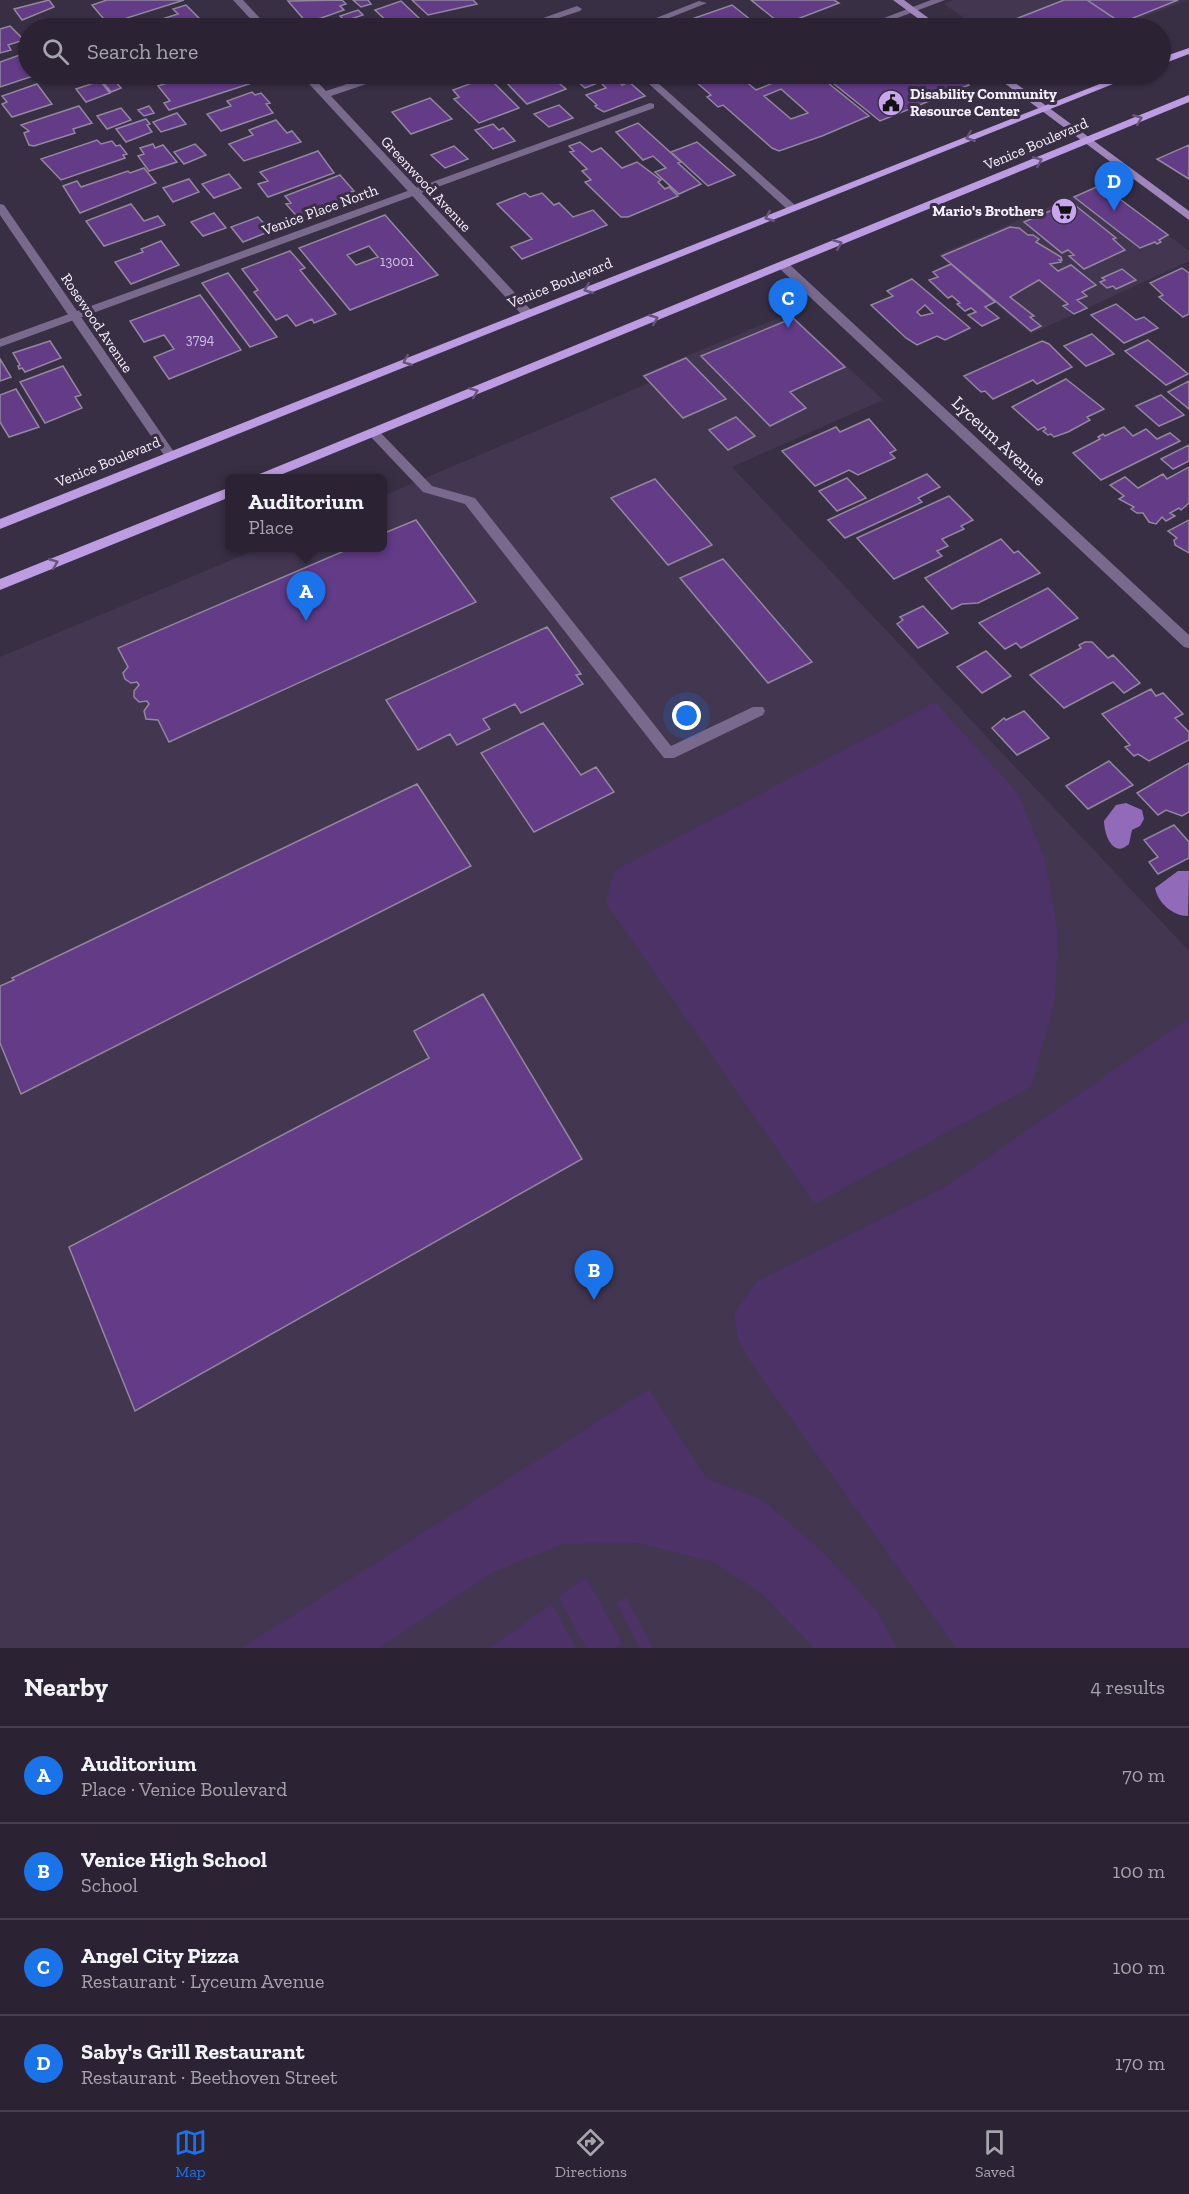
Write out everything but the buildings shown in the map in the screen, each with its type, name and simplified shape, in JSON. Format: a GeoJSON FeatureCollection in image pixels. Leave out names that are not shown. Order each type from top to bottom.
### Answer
{"type":"FeatureCollection","features":[{"type":"Feature","properties":{"kind":"main road"},"geometry":{"type":"LineString","coordinates":[[1171,58],[1189,51]]}},
{"type":"Feature","properties":{"kind":"main road","name":"Venice Boulevard"},"geometry":{"type":"LineString","coordinates":[[0,524],[1106,84]]}},
{"type":"Feature","properties":{"kind":"main road","name":"Venice Boulevard"},"geometry":{"type":"LineString","coordinates":[[272,474],[1189,98]]}},
{"type":"Feature","properties":{"kind":"main road"},"geometry":{"type":"LineString","coordinates":[[0,585],[225,494]]}},
{"type":"Feature","properties":{"kind":"street"},"geometry":{"type":"LineString","coordinates":[[238,0],[255,18]]}},
{"type":"Feature","properties":{"kind":"street"},"geometry":{"type":"LineString","coordinates":[[898,0],[922,18]]}},
{"type":"Feature","properties":{"kind":"street"},"geometry":{"type":"LineString","coordinates":[[892,18],[940,0]]}},
{"type":"Feature","properties":{"kind":"street"},"geometry":{"type":"LineString","coordinates":[[662,18],[702,3]]}},
{"type":"Feature","properties":{"kind":"street"},"geometry":{"type":"LineString","coordinates":[[550,18],[577,9]]}},
{"type":"Feature","properties":{"kind":"street","name":"Greenwood Avenue"},"geometry":{"type":"LineString","coordinates":[[314,84],[527,314]]}},
{"type":"Feature","properties":{"kind":"street"},"geometry":{"type":"LineString","coordinates":[[324,94],[355,84]]}},
{"type":"Feature","properties":{"kind":"street"},"geometry":{"type":"LineString","coordinates":[[654,84],[792,208]]}},
{"type":"Feature","properties":{"kind":"street"},"geometry":{"type":"LineString","coordinates":[[1011,84],[1189,216]]}},
{"type":"Feature","properties":{"kind":"street","name":"Venice Place North"},"geometry":{"type":"LineString","coordinates":[[0,343],[650,106]]}},
{"type":"Feature","properties":{"kind":"street","name":"Rosewood Avenue"},"geometry":{"type":"LineString","coordinates":[[0,207],[170,455]]}},
{"type":"Feature","properties":{"kind":"street","name":"Lyceum Avenue"},"geometry":{"type":"LineString","coordinates":[[784,266],[1189,643]]}},
{"type":"Feature","properties":{"kind":"street"},"geometry":{"type":"LineString","coordinates":[[375,433],[428,489],[471,501],[669,754],[758,711]]}},
{"type":"Feature","properties":{"kind":"shaded area"},"geometry":{"type":"Polygon","coordinates":[[[954,0],[1187,0],[1142,18],[964,18],[944,4],[954,0]]]}},
{"type":"Feature","properties":{"kind":"shaded area"},"geometry":{"type":"Polygon","coordinates":[[[1101,184],[1189,251],[1189,261],[1031,334],[938,255],[1101,184]]]}},
{"type":"Feature","properties":{"kind":"shaded area"},"geometry":{"type":"Polygon","coordinates":[[[790,313],[883,400],[732,467],[1189,951],[1189,1648],[0,1648],[0,657],[250,552],[387,552],[387,494],[649,383],[641,375],[790,313]]]}},
{"type":"Feature","properties":{"kind":"shaded area"},"geometry":{"type":"Polygon","coordinates":[[[935,702],[1018,793],[1044,857],[1058,932],[1055,1000],[1031,1087],[815,1204],[606,903],[614,871],[935,702]]]}},
{"type":"Feature","properties":{"kind":"shaded area"},"geometry":{"type":"Polygon","coordinates":[[[1126,803],[1142,810],[1144,819],[1140,826],[1132,830],[1129,844],[1118,849],[1110,843],[1104,821],[1116,805],[1126,803]]]}},
{"type":"Feature","properties":{"kind":"shaded area"},"geometry":{"type":"Polygon","coordinates":[[[1178,871],[1189,871],[1188,916],[1177,914],[1167,908],[1159,899],[1155,888],[1178,871]]]}},
{"type":"Feature","properties":{"kind":"shaded area"},"geometry":{"type":"Polygon","coordinates":[[[1189,1018],[1189,1648],[956,1648],[751,1363],[738,1339],[734,1314],[756,1282],[945,1187],[1189,1018]]]}},
{"type":"Feature","properties":{"kind":"shaded area"},"geometry":{"type":"Polygon","coordinates":[[[649,1389],[706,1478],[763,1500],[822,1551],[877,1611],[897,1648],[814,1648],[761,1593],[713,1562],[638,1543],[563,1544],[494,1572],[380,1648],[242,1648],[649,1389]]]}},
{"type":"Feature","properties":{"kind":"shaded area"},"geometry":{"type":"Polygon","coordinates":[[[586,1577],[622,1643],[615,1648],[586,1648],[558,1596],[586,1577]]]}},
{"type":"Feature","properties":{"kind":"shaded area"},"geometry":{"type":"Polygon","coordinates":[[[626,1597],[653,1648],[640,1648],[616,1603],[626,1597]]]}},
{"type":"Feature","properties":{"kind":"shaded area"},"geometry":{"type":"Polygon","coordinates":[[[552,1604],[576,1648],[489,1648],[552,1604]]]}},
{"type":"Feature","properties":{"kind":"place","name":"Disability Community Resource Center"},"geometry":{"type":"Point","coordinates":[891,103]}},
{"type":"Feature","properties":{"kind":"place","name":"Mario's Brothers"},"geometry":{"type":"Point","coordinates":[1064,211]}},
{"type":"Feature","properties":{"kind":"place","name":"Saby's Grill Restaurant"},"geometry":{"type":"Point","coordinates":[1114,211]}},
{"type":"Feature","properties":{"kind":"place","name":"Angel City Pizza"},"geometry":{"type":"Point","coordinates":[788,328]}},
{"type":"Feature","properties":{"kind":"place","name":"Auditorium"},"geometry":{"type":"Point","coordinates":[306,621]}},
{"type":"Feature","properties":{"kind":"place","name":"Venice High School"},"geometry":{"type":"Point","coordinates":[594,1300]}}]}
